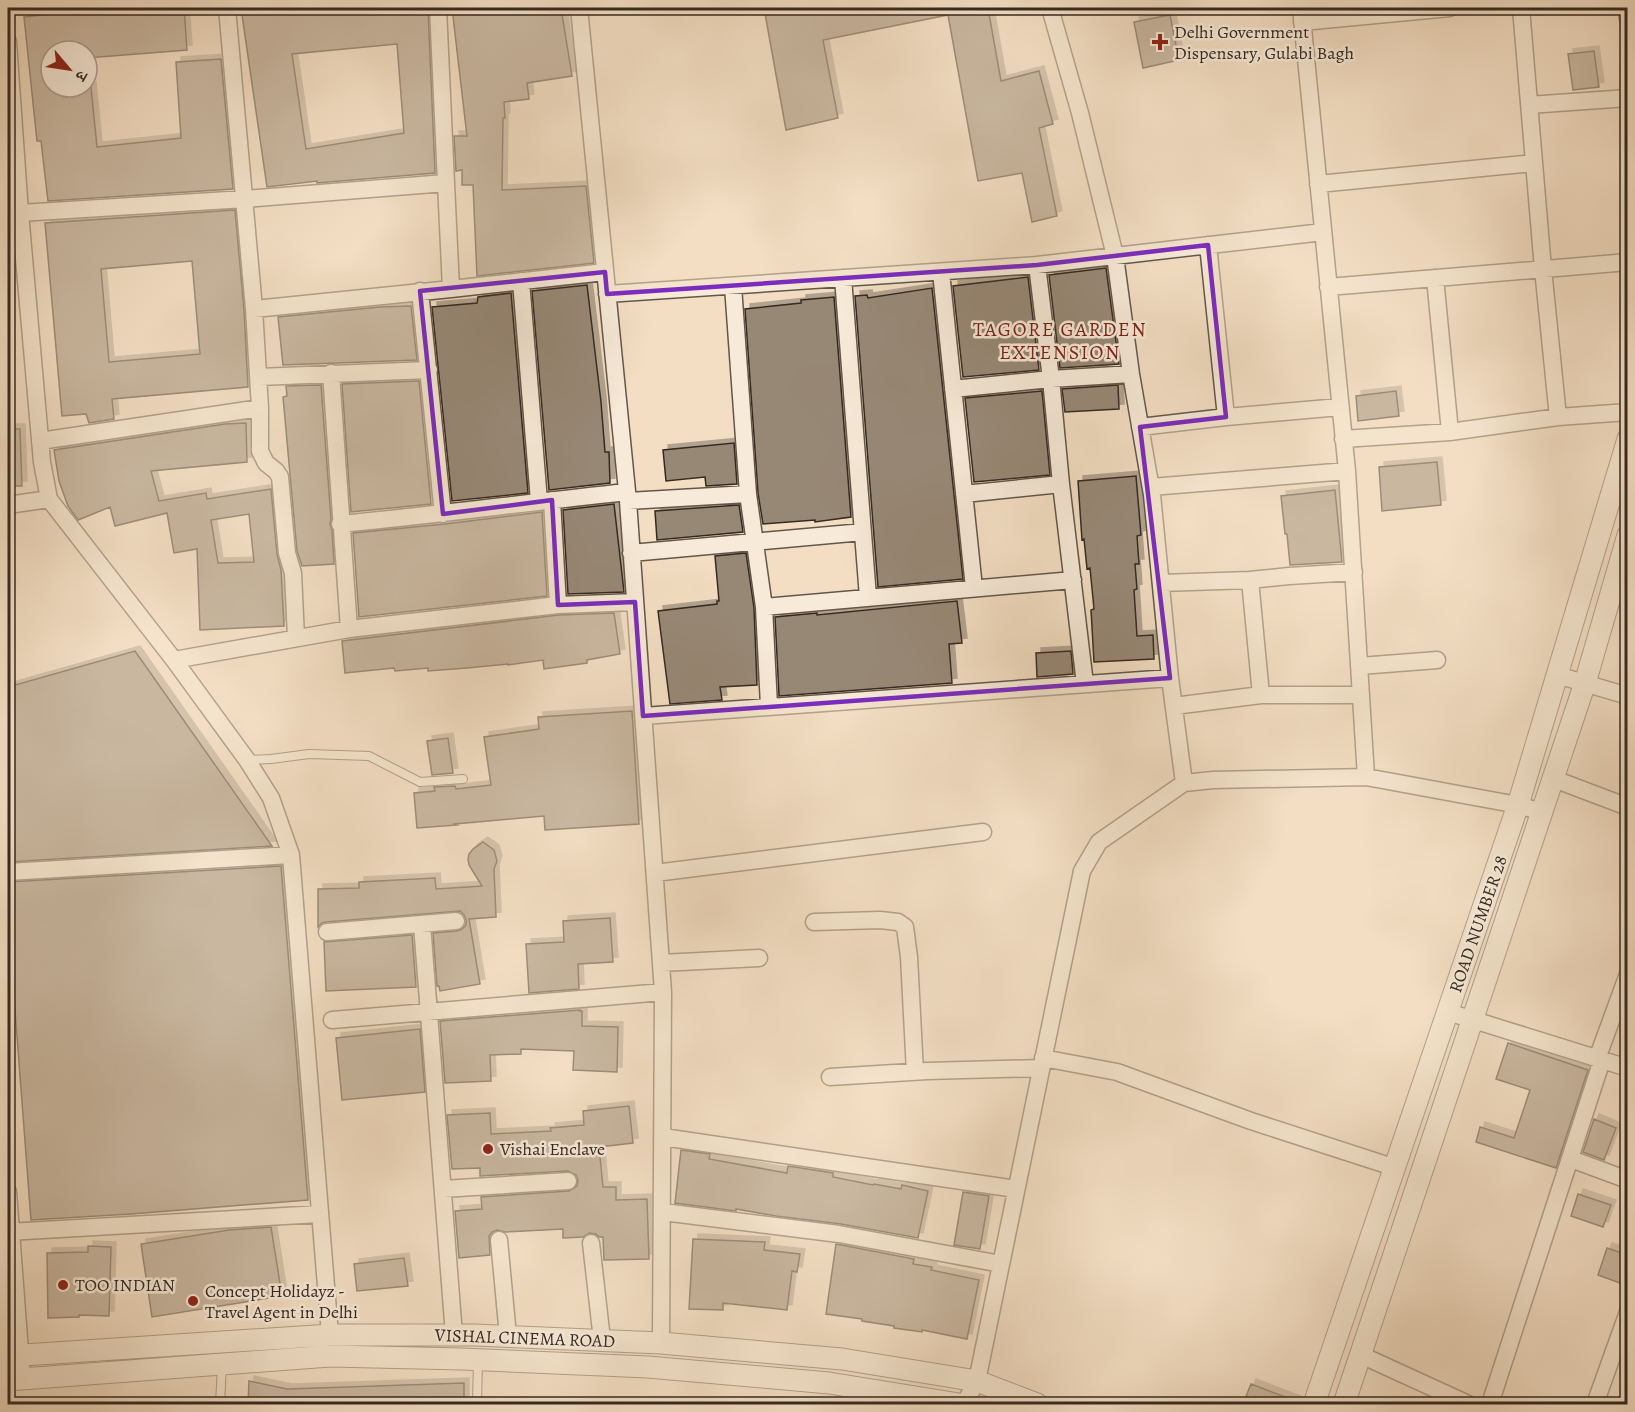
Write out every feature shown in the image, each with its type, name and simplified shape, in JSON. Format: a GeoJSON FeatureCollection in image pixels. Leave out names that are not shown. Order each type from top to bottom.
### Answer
{"type":"FeatureCollection","features":[{"type":"Feature","properties":{"kind":"street"},"geometry":{"type":"LineString","coordinates":[[227,8],[254,309],[259,377],[260,451],[266,463],[280,477],[287,553],[293,573],[296,638]]}},
{"type":"Feature","properties":{"kind":"street"},"geometry":{"type":"LineString","coordinates":[[438,8],[452,289]]}},
{"type":"Feature","properties":{"kind":"street"},"geometry":{"type":"LineString","coordinates":[[579,8],[627,497],[663,992],[661,1343]]}},
{"type":"Feature","properties":{"kind":"street"},"geometry":{"type":"LineString","coordinates":[[1050,8],[1080,113],[1115,256],[1131,374],[1151,487],[1170,678],[1184,783]]}},
{"type":"Feature","properties":{"kind":"street"},"geometry":{"type":"LineString","coordinates":[[1366,777],[1347,471],[1302,15],[1450,8]]}},
{"type":"Feature","properties":{"kind":"street"},"geometry":{"type":"LineString","coordinates":[[1521,8],[1542,269],[1558,417]]}},
{"type":"Feature","properties":{"kind":"street"},"geometry":{"type":"LineString","coordinates":[[1626,8],[1628,19]]}},
{"type":"Feature","properties":{"kind":"street"},"geometry":{"type":"LineString","coordinates":[[8,42],[40,441],[49,500],[174,660],[247,760],[271,798],[291,855],[330,1356]]}},
{"type":"Feature","properties":{"kind":"street"},"geometry":{"type":"LineString","coordinates":[[1530,105],[1628,98]]}},
{"type":"Feature","properties":{"kind":"street"},"geometry":{"type":"LineString","coordinates":[[1318,184],[1534,164]]}},
{"type":"Feature","properties":{"kind":"street"},"geometry":{"type":"LineString","coordinates":[[20,213],[245,199],[446,183]]}},
{"type":"Feature","properties":{"kind":"street"},"geometry":{"type":"LineString","coordinates":[[607,294],[1037,265],[1323,232]]}},
{"type":"Feature","properties":{"kind":"street"},"geometry":{"type":"LineString","coordinates":[[1208,245],[1226,417]]}},
{"type":"Feature","properties":{"kind":"street"},"geometry":{"type":"LineString","coordinates":[[1328,287],[1628,262]]}},
{"type":"Feature","properties":{"kind":"street"},"geometry":{"type":"LineString","coordinates":[[1037,265],[1085,684]]}},
{"type":"Feature","properties":{"kind":"street"},"geometry":{"type":"LineString","coordinates":[[254,309],[605,272]]}},
{"type":"Feature","properties":{"kind":"street"},"geometry":{"type":"LineString","coordinates":[[942,272],[974,588]]}},
{"type":"Feature","properties":{"kind":"street"},"geometry":{"type":"LineString","coordinates":[[843,278],[868,597]]}},
{"type":"Feature","properties":{"kind":"street"},"geometry":{"type":"LineString","coordinates":[[1435,278],[1450,432]]}},
{"type":"Feature","properties":{"kind":"street"},"geometry":{"type":"LineString","coordinates":[[521,281],[558,605]]}},
{"type":"Feature","properties":{"kind":"street"},"geometry":{"type":"LineString","coordinates":[[733,286],[748,494],[764,607],[769,706]]}},
{"type":"Feature","properties":{"kind":"street"},"geometry":{"type":"LineString","coordinates":[[420,291],[444,514]]}},
{"type":"Feature","properties":{"kind":"street"},"geometry":{"type":"LineString","coordinates":[[259,377],[429,370]]}},
{"type":"Feature","properties":{"kind":"street"},"geometry":{"type":"LineString","coordinates":[[331,373],[349,629]]}},
{"type":"Feature","properties":{"kind":"street"},"geometry":{"type":"LineString","coordinates":[[953,389],[1131,374]]}},
{"type":"Feature","properties":{"kind":"street"},"geometry":{"type":"LineString","coordinates":[[1140,427],[1341,407]]}},
{"type":"Feature","properties":{"kind":"street"},"geometry":{"type":"LineString","coordinates":[[40,441],[260,408]]}},
{"type":"Feature","properties":{"kind":"street"},"geometry":{"type":"LineString","coordinates":[[1343,439],[1450,432],[1558,417],[1628,412]]}},
{"type":"Feature","properties":{"kind":"street","name":"ROAD NUMBER 28"},"geometry":{"type":"LineString","coordinates":[[1314,1404],[1518,805],[1628,439]]}},
{"type":"Feature","properties":{"kind":"street"},"geometry":{"type":"LineString","coordinates":[[1151,487],[1347,471]]}},
{"type":"Feature","properties":{"kind":"street"},"geometry":{"type":"LineString","coordinates":[[964,494],[1061,484]]}},
{"type":"Feature","properties":{"kind":"street"},"geometry":{"type":"LineString","coordinates":[[340,524],[444,514],[546,500],[748,494]]}},
{"type":"Feature","properties":{"kind":"street"},"geometry":{"type":"LineString","coordinates":[[8,505],[49,500]]}},
{"type":"Feature","properties":{"kind":"street"},"geometry":{"type":"LineString","coordinates":[[631,553],[863,532]]}},
{"type":"Feature","properties":{"kind":"street","name":"ROAD NUMBER 28"},"geometry":{"type":"LineString","coordinates":[[1344,1404],[1554,779],[1585,683],[1628,535]]}},
{"type":"Feature","properties":{"kind":"street"},"geometry":{"type":"LineString","coordinates":[[1161,583],[1251,580],[1353,572]]}},
{"type":"Feature","properties":{"kind":"street"},"geometry":{"type":"LineString","coordinates":[[764,607],[1073,580]]}},
{"type":"Feature","properties":{"kind":"street"},"geometry":{"type":"LineString","coordinates":[[1251,580],[1261,695]]}},
{"type":"Feature","properties":{"kind":"street"},"geometry":{"type":"LineString","coordinates":[[174,660],[349,629],[558,605],[635,602]]}},
{"type":"Feature","properties":{"kind":"street"},"geometry":{"type":"LineString","coordinates":[[1360,666],[1437,660]]}},
{"type":"Feature","properties":{"kind":"street"},"geometry":{"type":"LineString","coordinates":[[1557,675],[1628,696]]}},
{"type":"Feature","properties":{"kind":"street"},"geometry":{"type":"LineString","coordinates":[[643,716],[1170,678]]}},
{"type":"Feature","properties":{"kind":"street"},"geometry":{"type":"LineString","coordinates":[[1174,706],[1261,695],[1361,695]]}},
{"type":"Feature","properties":{"kind":"street"},"geometry":{"type":"LineString","coordinates":[[964,1404],[977,1382],[1082,872],[1099,842],[1184,783],[1213,780],[1366,777],[1518,805],[1542,812]]}},
{"type":"Feature","properties":{"kind":"street"},"geometry":{"type":"LineString","coordinates":[[1554,779],[1628,807]]}},
{"type":"Feature","properties":{"kind":"street"},"geometry":{"type":"LineString","coordinates":[[655,873],[983,832]]}},
{"type":"Feature","properties":{"kind":"street"},"geometry":{"type":"LineString","coordinates":[[8,872],[291,855]]}},
{"type":"Feature","properties":{"kind":"street"},"geometry":{"type":"LineString","coordinates":[[813,922],[880,920],[898,922],[905,927],[909,957],[915,1071]]}},
{"type":"Feature","properties":{"kind":"street"},"geometry":{"type":"LineString","coordinates":[[327,932],[456,921]]}},
{"type":"Feature","properties":{"kind":"street"},"geometry":{"type":"LineString","coordinates":[[422,924],[443,1190],[465,1335],[477,1360]]}},
{"type":"Feature","properties":{"kind":"street"},"geometry":{"type":"LineString","coordinates":[[661,963],[759,958]]}},
{"type":"Feature","properties":{"kind":"street"},"geometry":{"type":"LineString","coordinates":[[1490,1404],[1571,1159],[1628,974]]}},
{"type":"Feature","properties":{"kind":"street"},"geometry":{"type":"LineString","coordinates":[[332,1020],[663,992]]}},
{"type":"Feature","properties":{"kind":"street"},"geometry":{"type":"LineString","coordinates":[[1448,1012],[1628,1068]]}},
{"type":"Feature","properties":{"kind":"street"},"geometry":{"type":"LineString","coordinates":[[830,1077],[1042,1063],[1117,1072],[1251,1121],[1396,1168]]}},
{"type":"Feature","properties":{"kind":"street"},"geometry":{"type":"LineString","coordinates":[[663,1137],[1016,1189]]}},
{"type":"Feature","properties":{"kind":"street"},"geometry":{"type":"LineString","coordinates":[[1571,1159],[1628,1180]]}},
{"type":"Feature","properties":{"kind":"street"},"geometry":{"type":"LineString","coordinates":[[443,1190],[568,1181]]}},
{"type":"Feature","properties":{"kind":"street"},"geometry":{"type":"LineString","coordinates":[[8,1192],[15,1379]]}},
{"type":"Feature","properties":{"kind":"street"},"geometry":{"type":"LineString","coordinates":[[663,1212],[839,1234],[1001,1264]]}},
{"type":"Feature","properties":{"kind":"street"},"geometry":{"type":"LineString","coordinates":[[9,1232],[320,1214]]}},
{"type":"Feature","properties":{"kind":"street"},"geometry":{"type":"LineString","coordinates":[[499,1240],[508,1336]]}},
{"type":"Feature","properties":{"kind":"street"},"geometry":{"type":"LineString","coordinates":[[591,1243],[602,1340]]}},
{"type":"Feature","properties":{"kind":"street"},"geometry":{"type":"LineString","coordinates":[[1595,1404],[1628,1312]]}},
{"type":"Feature","properties":{"kind":"street","name":"VISHAL CINEMA ROAD"},"geometry":{"type":"LineString","coordinates":[[14,1356],[330,1335],[465,1335],[602,1340],[842,1359],[977,1382],[1037,1404]]}},
{"type":"Feature","properties":{"kind":"street"},"geometry":{"type":"LineString","coordinates":[[1361,1355],[1468,1404]]}},
{"type":"Feature","properties":{"kind":"street","name":"VISHAL CINEMA ROAD"},"geometry":{"type":"LineString","coordinates":[[15,1379],[330,1356],[648,1366],[818,1382],[958,1404]]}},
{"type":"Feature","properties":{"kind":"lane"},"geometry":{"type":"LineString","coordinates":[[247,760],[309,754],[369,756],[420,782],[463,779]]}},
{"type":"Feature","properties":{"kind":"lane"},"geometry":{"type":"LineString","coordinates":[[477,1360],[477,1404]]}},
{"type":"Feature","properties":{"kind":"lane"},"geometry":{"type":"LineString","coordinates":[[220,1404],[222,1364]]}},
{"type":"Feature","properties":{"kind":"highlighted area"},"geometry":{"type":"Polygon","coordinates":[[[1208,245],[1226,417],[1140,427],[1170,678],[643,716],[635,602],[558,605],[552,500],[443,514],[420,291],[605,272],[607,294],[1037,265],[1208,245]]]}},
{"type":"Feature","properties":{"kind":"building"},"geometry":{"type":"Polygon","coordinates":[[[184,8],[187,50],[99,57],[99,39],[39,39],[39,99],[92,99],[97,147],[181,138],[176,62],[221,59],[233,189],[48,201],[41,141],[37,141],[24,17],[83,11],[184,8]]]}},
{"type":"Feature","properties":{"kind":"building"},"geometry":{"type":"Polygon","coordinates":[[[241,8],[428,8],[435,173],[317,183],[317,181],[267,187],[241,8]],[[397,44],[292,54],[306,149],[404,133],[397,44]]]}},
{"type":"Feature","properties":{"kind":"building"},"geometry":{"type":"Polygon","coordinates":[[[452,8],[561,8],[572,76],[527,83],[529,99],[504,102],[502,190],[586,186],[594,263],[477,276],[473,185],[462,185],[462,170],[456,171],[454,136],[467,136],[452,8]]]}},
{"type":"Feature","properties":{"kind":"building"},"geometry":{"type":"Polygon","coordinates":[[[764,8],[988,8],[1001,81],[1039,71],[1053,124],[1039,128],[1057,216],[1032,222],[1022,173],[978,181],[948,15],[823,40],[838,118],[786,130],[764,8]]]}},
{"type":"Feature","properties":{"kind":"building"},"geometry":{"type":"Polygon","coordinates":[[[1170,15],[1179,60],[1143,68],[1134,22],[1170,15]]]}},
{"type":"Feature","properties":{"kind":"building"},"geometry":{"type":"Polygon","coordinates":[[[1594,51],[1599,87],[1573,90],[1568,54],[1594,51]]]}},
{"type":"Feature","properties":{"kind":"building"},"geometry":{"type":"Polygon","coordinates":[[[235,210],[248,387],[112,399],[114,419],[89,423],[86,414],[62,416],[45,223],[235,210]],[[192,261],[101,269],[109,362],[200,354],[192,261]]]}},
{"type":"Feature","properties":{"kind":"building"},"geometry":{"type":"Polygon","coordinates":[[[1106,268],[1119,364],[1060,368],[1049,275],[1106,268]]]}},
{"type":"Feature","properties":{"kind":"building"},"geometry":{"type":"Polygon","coordinates":[[[1028,277],[1039,370],[963,377],[953,286],[1028,277]]]}},
{"type":"Feature","properties":{"kind":"building"},"geometry":{"type":"Polygon","coordinates":[[[587,285],[605,452],[609,452],[610,483],[549,490],[532,291],[587,285]]]}},
{"type":"Feature","properties":{"kind":"building"},"geometry":{"type":"Polygon","coordinates":[[[932,288],[963,579],[878,587],[855,296],[867,295],[868,298],[932,288]]]}},
{"type":"Feature","properties":{"kind":"building"},"geometry":{"type":"Polygon","coordinates":[[[511,293],[528,493],[452,501],[432,307],[477,303],[478,297],[511,293]]]}},
{"type":"Feature","properties":{"kind":"building"},"geometry":{"type":"Polygon","coordinates":[[[834,297],[851,517],[815,522],[815,520],[763,524],[758,493],[745,309],[834,297]]]}},
{"type":"Feature","properties":{"kind":"building"},"geometry":{"type":"Polygon","coordinates":[[[411,306],[417,360],[283,365],[278,317],[411,306]]]}},
{"type":"Feature","properties":{"kind":"building"},"geometry":{"type":"Polygon","coordinates":[[[419,381],[431,504],[351,512],[342,384],[419,381]]]}},
{"type":"Feature","properties":{"kind":"building"},"geometry":{"type":"Polygon","coordinates":[[[321,385],[334,564],[302,566],[297,551],[283,397],[287,396],[286,386],[321,385]]]}},
{"type":"Feature","properties":{"kind":"building"},"geometry":{"type":"Polygon","coordinates":[[[1118,385],[1119,409],[1065,412],[1062,389],[1118,385]]]}},
{"type":"Feature","properties":{"kind":"building"},"geometry":{"type":"Polygon","coordinates":[[[1042,391],[1050,475],[974,482],[965,398],[1042,391]]]}},
{"type":"Feature","properties":{"kind":"building"},"geometry":{"type":"Polygon","coordinates":[[[1396,391],[1399,416],[1358,421],[1356,396],[1396,391]]]}},
{"type":"Feature","properties":{"kind":"building"},"geometry":{"type":"Polygon","coordinates":[[[246,423],[247,462],[151,471],[159,501],[206,493],[207,499],[271,489],[277,554],[281,570],[284,626],[200,630],[197,549],[174,553],[167,513],[115,526],[110,507],[78,520],[68,506],[59,481],[54,450],[225,424],[246,423]],[[249,514],[211,520],[218,563],[254,562],[249,514]]]}},
{"type":"Feature","properties":{"kind":"building"},"geometry":{"type":"Polygon","coordinates":[[[8,429],[20,429],[22,486],[8,486],[8,429]]]}},
{"type":"Feature","properties":{"kind":"building"},"geometry":{"type":"Polygon","coordinates":[[[734,443],[737,484],[706,486],[705,477],[666,481],[663,450],[734,443]]]}},
{"type":"Feature","properties":{"kind":"building"},"geometry":{"type":"Polygon","coordinates":[[[1437,462],[1441,505],[1382,511],[1379,467],[1437,462]]]}},
{"type":"Feature","properties":{"kind":"building"},"geometry":{"type":"Polygon","coordinates":[[[1136,476],[1141,535],[1137,536],[1139,564],[1135,564],[1137,636],[1153,635],[1154,659],[1094,662],[1091,610],[1094,609],[1090,568],[1087,569],[1084,539],[1082,540],[1078,481],[1136,476]]]}},
{"type":"Feature","properties":{"kind":"building"},"geometry":{"type":"Polygon","coordinates":[[[1335,490],[1342,562],[1290,565],[1281,496],[1335,490]]]}},
{"type":"Feature","properties":{"kind":"building"},"geometry":{"type":"Polygon","coordinates":[[[614,504],[624,592],[568,594],[563,510],[614,504]]]}},
{"type":"Feature","properties":{"kind":"building"},"geometry":{"type":"Polygon","coordinates":[[[739,505],[743,532],[657,540],[655,511],[739,505]]]}},
{"type":"Feature","properties":{"kind":"building"},"geometry":{"type":"Polygon","coordinates":[[[542,512],[547,596],[359,617],[353,533],[542,512]]]}},
{"type":"Feature","properties":{"kind":"building"},"geometry":{"type":"Polygon","coordinates":[[[746,553],[754,608],[757,685],[720,687],[722,700],[670,704],[658,611],[717,604],[719,601],[715,556],[746,553]]]}},
{"type":"Feature","properties":{"kind":"building"},"geometry":{"type":"Polygon","coordinates":[[[957,601],[962,643],[949,644],[952,683],[779,696],[775,617],[957,601]]]}},
{"type":"Feature","properties":{"kind":"building"},"geometry":{"type":"Polygon","coordinates":[[[614,613],[620,654],[587,660],[587,663],[544,669],[543,660],[428,671],[428,668],[395,671],[394,668],[345,673],[342,641],[559,615],[614,613]]]}},
{"type":"Feature","properties":{"kind":"building"},"geometry":{"type":"Polygon","coordinates":[[[135,651],[272,846],[8,862],[8,687],[135,651]]]}},
{"type":"Feature","properties":{"kind":"building"},"geometry":{"type":"Polygon","coordinates":[[[1071,651],[1073,674],[1037,677],[1036,653],[1071,651]]]}},
{"type":"Feature","properties":{"kind":"building"},"geometry":{"type":"Polygon","coordinates":[[[632,711],[639,824],[545,830],[544,816],[417,828],[414,793],[435,791],[434,787],[455,786],[456,789],[491,785],[484,737],[539,729],[538,717],[632,711]]]}},
{"type":"Feature","properties":{"kind":"building"},"geometry":{"type":"Polygon","coordinates":[[[448,738],[453,773],[432,775],[427,741],[448,738]]]}},
{"type":"Feature","properties":{"kind":"building"},"geometry":{"type":"Polygon","coordinates":[[[483,842],[494,850],[497,861],[494,869],[496,917],[469,919],[480,984],[440,991],[437,986],[433,933],[462,929],[466,925],[466,920],[460,911],[326,922],[318,927],[318,889],[359,888],[359,882],[435,878],[436,889],[482,886],[469,865],[468,859],[473,849],[483,842]]]}},
{"type":"Feature","properties":{"kind":"building"},"geometry":{"type":"Polygon","coordinates":[[[281,866],[308,1200],[31,1220],[8,918],[8,882],[281,866]]]}},
{"type":"Feature","properties":{"kind":"building"},"geometry":{"type":"Polygon","coordinates":[[[610,918],[613,962],[578,964],[579,989],[529,993],[526,944],[564,942],[563,921],[610,918]]]}},
{"type":"Feature","properties":{"kind":"building"},"geometry":{"type":"Polygon","coordinates":[[[412,935],[416,987],[326,991],[324,942],[412,935]]]}},
{"type":"Feature","properties":{"kind":"building"},"geometry":{"type":"Polygon","coordinates":[[[582,1011],[582,1026],[618,1027],[617,1072],[573,1070],[574,1051],[521,1049],[521,1054],[490,1055],[491,1081],[445,1083],[440,1021],[582,1011]]]}},
{"type":"Feature","properties":{"kind":"building"},"geometry":{"type":"Polygon","coordinates":[[[420,1029],[425,1092],[342,1100],[336,1038],[420,1029]]]}},
{"type":"Feature","properties":{"kind":"building"},"geometry":{"type":"Polygon","coordinates":[[[1508,1043],[1588,1070],[1556,1168],[1476,1142],[1480,1127],[1514,1138],[1530,1090],[1496,1079],[1508,1043]]]}},
{"type":"Feature","properties":{"kind":"building"},"geometry":{"type":"Polygon","coordinates":[[[629,1106],[633,1143],[599,1147],[603,1187],[616,1187],[616,1200],[647,1199],[649,1259],[604,1260],[603,1237],[590,1233],[583,1237],[563,1238],[563,1229],[505,1232],[497,1230],[489,1236],[490,1255],[459,1258],[455,1211],[482,1209],[481,1197],[569,1191],[577,1186],[578,1180],[576,1175],[568,1171],[480,1176],[480,1168],[452,1169],[447,1115],[490,1113],[491,1134],[551,1131],[550,1128],[584,1125],[583,1111],[629,1106]]]}},
{"type":"Feature","properties":{"kind":"building"},"geometry":{"type":"Polygon","coordinates":[[[1594,1119],[1616,1128],[1604,1160],[1583,1152],[1594,1119]]]}},
{"type":"Feature","properties":{"kind":"building"},"geometry":{"type":"Polygon","coordinates":[[[681,1150],[710,1154],[709,1159],[787,1173],[788,1166],[833,1173],[833,1177],[873,1185],[901,1189],[902,1185],[928,1191],[918,1238],[841,1224],[675,1203],[681,1150]]]}},
{"type":"Feature","properties":{"kind":"building"},"geometry":{"type":"Polygon","coordinates":[[[963,1192],[989,1196],[980,1249],[954,1245],[963,1192]]]}},
{"type":"Feature","properties":{"kind":"building"},"geometry":{"type":"Polygon","coordinates":[[[1578,1194],[1611,1205],[1603,1227],[1571,1216],[1578,1194]]]}},
{"type":"Feature","properties":{"kind":"building"},"geometry":{"type":"Polygon","coordinates":[[[271,1227],[282,1296],[152,1317],[141,1244],[229,1230],[271,1227]]]}},
{"type":"Feature","properties":{"kind":"building"},"geometry":{"type":"Polygon","coordinates":[[[693,1239],[765,1242],[764,1250],[800,1254],[797,1272],[792,1271],[787,1310],[723,1303],[723,1310],[689,1309],[693,1239]]]}},
{"type":"Feature","properties":{"kind":"building"},"geometry":{"type":"Polygon","coordinates":[[[836,1244],[914,1259],[913,1264],[932,1267],[931,1270],[979,1280],[967,1339],[922,1330],[922,1332],[894,1328],[894,1326],[862,1321],[862,1319],[826,1314],[836,1244]]]}},
{"type":"Feature","properties":{"kind":"building"},"geometry":{"type":"Polygon","coordinates":[[[88,1246],[111,1247],[109,1316],[79,1315],[79,1317],[48,1318],[47,1253],[88,1252],[88,1246]]]}},
{"type":"Feature","properties":{"kind":"building"},"geometry":{"type":"Polygon","coordinates":[[[1607,1248],[1628,1255],[1628,1286],[1598,1275],[1607,1248]]]}},
{"type":"Feature","properties":{"kind":"building"},"geometry":{"type":"Polygon","coordinates":[[[404,1258],[408,1286],[357,1291],[354,1264],[404,1258]]]}},
{"type":"Feature","properties":{"kind":"building"},"geometry":{"type":"Polygon","coordinates":[[[249,1381],[287,1389],[464,1383],[464,1404],[248,1404],[249,1381]]]}},
{"type":"Feature","properties":{"kind":"building"},"geometry":{"type":"Polygon","coordinates":[[[1251,1384],[1301,1403],[1301,1404],[1243,1404],[1251,1384]]]}},
{"type":"Feature","properties":{"kind":"place","name":"Delhi Government Dispensary, Gulabi Bagh"},"geometry":{"type":"Point","coordinates":[1160,42]}},
{"type":"Feature","properties":{"kind":"place","name":"Vishai Enclave"},"geometry":{"type":"Point","coordinates":[488,1149]}},
{"type":"Feature","properties":{"kind":"place","name":"TOO INDIAN"},"geometry":{"type":"Point","coordinates":[63,1285]}},
{"type":"Feature","properties":{"kind":"place","name":"Concept Holidayz - Travel Agent in Delhi"},"geometry":{"type":"Point","coordinates":[193,1301]}},
{"type":"Feature","properties":{"kind":"district","name":"TAGORE GARDEN EXTENSION"},"geometry":{"type":"Point","coordinates":[1060,340]}}]}
